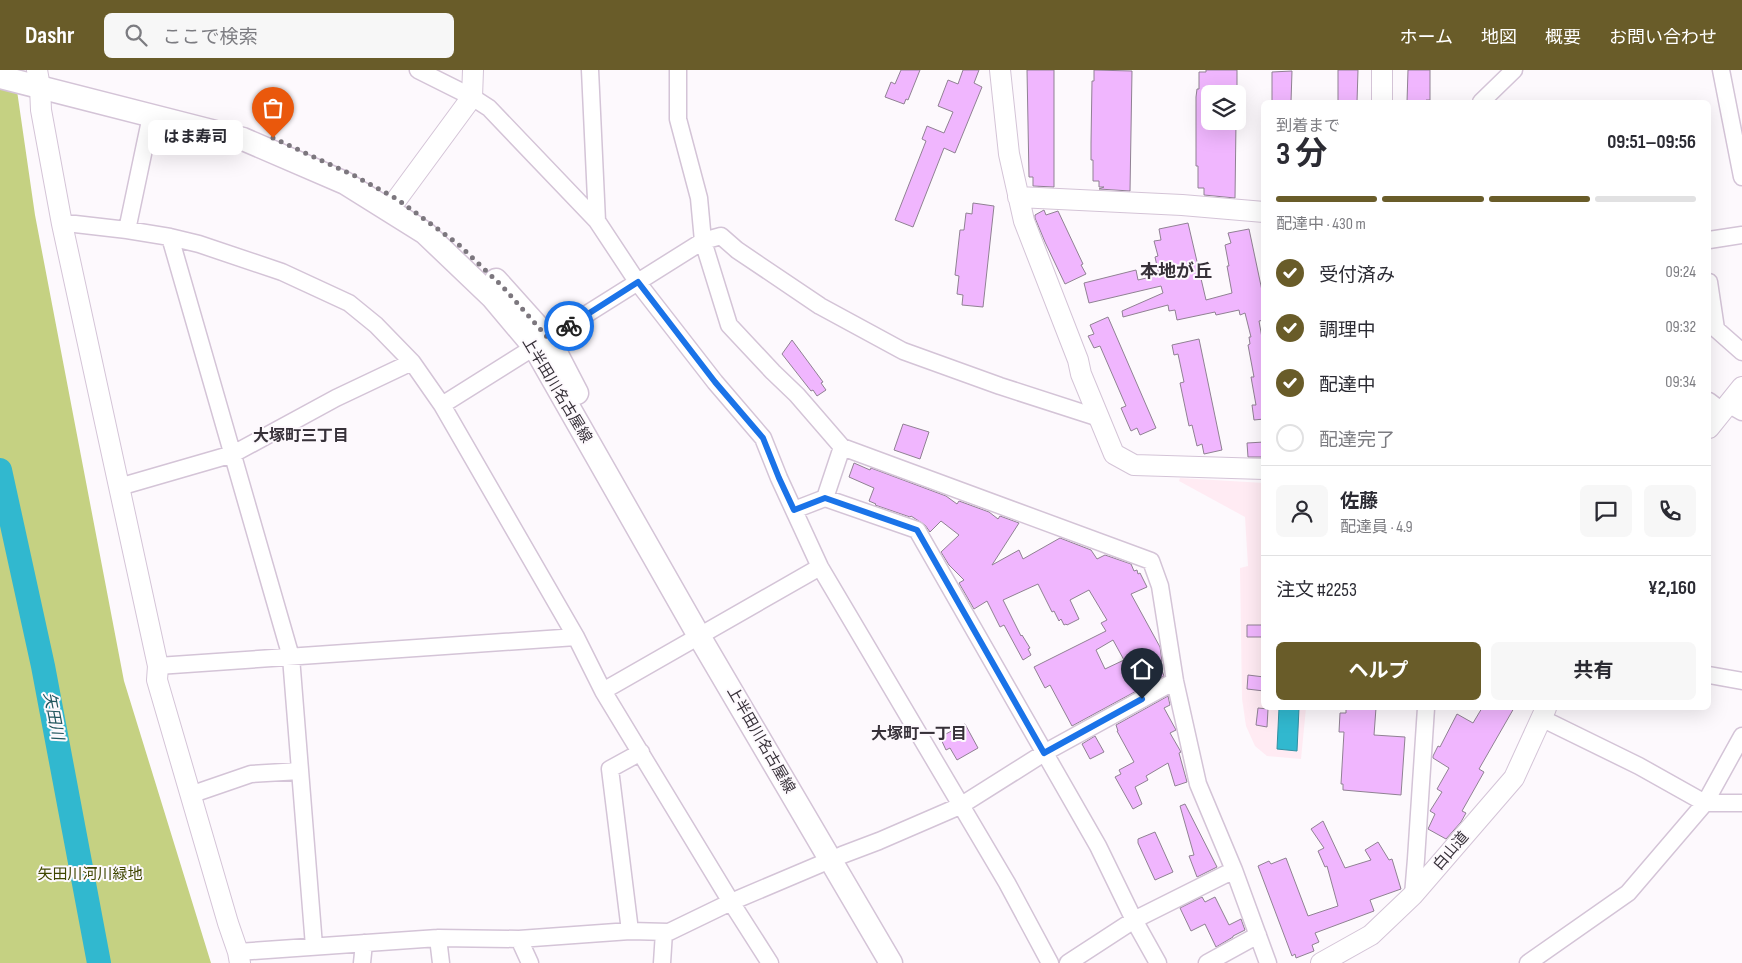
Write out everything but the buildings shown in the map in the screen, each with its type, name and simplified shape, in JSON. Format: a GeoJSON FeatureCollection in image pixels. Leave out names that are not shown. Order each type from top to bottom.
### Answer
{"type":"FeatureCollection","features":[{"type":"Feature","properties":{"kind":"main road","name":"上半田川名古屋線"},"geometry":{"type":"LineString","coordinates":[[33,76],[151,116],[242,139],[345,183],[425,233],[542,343]]}},
{"type":"Feature","properties":{"kind":"main road","name":"上半田川名古屋線"},"geometry":{"type":"LineString","coordinates":[[0,77],[33,76],[202,114],[258,132],[355,176],[397,199],[458,244],[502,286],[542,343],[624,482],[705,633],[836,858],[891,963]]}},
{"type":"Feature","properties":{"kind":"main road","name":"上半田川名古屋線"},"geometry":{"type":"LineString","coordinates":[[836,858],[904,963]]}},
{"type":"Feature","properties":{"kind":"street"},"geometry":{"type":"LineString","coordinates":[[418,70],[472,97],[488,108],[597,221],[638,282],[715,382],[763,438],[779,478],[820,567],[1007,883],[1050,963]]}},
{"type":"Feature","properties":{"kind":"street"},"geometry":{"type":"LineString","coordinates":[[397,199],[472,97],[473,70]]}},
{"type":"Feature","properties":{"kind":"street"},"geometry":{"type":"LineString","coordinates":[[590,70],[597,221]]}},
{"type":"Feature","properties":{"kind":"street"},"geometry":{"type":"LineString","coordinates":[[678,70],[678,119],[700,198],[702,241],[729,325],[797,395],[842,447],[1151,561],[1161,592],[1175,681],[1198,784],[1234,870],[1268,963]]}},
{"type":"Feature","properties":{"kind":"street"},"geometry":{"type":"LineString","coordinates":[[1000,70],[1009,154],[1024,221],[1114,454],[1134,464],[1261,469]]}},
{"type":"Feature","properties":{"kind":"street"},"geometry":{"type":"LineString","coordinates":[[1382,70],[1382,100]]}},
{"type":"Feature","properties":{"kind":"street"},"geometry":{"type":"LineString","coordinates":[[1483,100],[1514,70]]}},
{"type":"Feature","properties":{"kind":"street"},"geometry":{"type":"LineString","coordinates":[[1721,70],[1742,176]]}},
{"type":"Feature","properties":{"kind":"street"},"geometry":{"type":"LineString","coordinates":[[33,76],[62,224],[158,666],[157,680],[239,958],[314,946],[438,938],[520,939],[630,932],[669,932],[730,902],[879,842],[960,806],[1044,753],[1175,681]]}},
{"type":"Feature","properties":{"kind":"street"},"geometry":{"type":"LineString","coordinates":[[127,230],[151,116]]}},
{"type":"Feature","properties":{"kind":"street"},"geometry":{"type":"LineString","coordinates":[[1018,196],[1182,205],[1261,212]]}},
{"type":"Feature","properties":{"kind":"street"},"geometry":{"type":"LineString","coordinates":[[62,224],[127,230],[170,237],[199,244],[282,272],[349,304],[376,325],[412,362],[442,405],[576,637],[603,691],[730,902],[770,963]]}},
{"type":"Feature","properties":{"kind":"street"},"geometry":{"type":"LineString","coordinates":[[1711,240],[1742,234]]}},
{"type":"Feature","properties":{"kind":"street"},"geometry":{"type":"LineString","coordinates":[[442,405],[702,241],[721,236],[737,250],[820,306],[903,351],[1000,386],[1099,418]]}},
{"type":"Feature","properties":{"kind":"street"},"geometry":{"type":"LineString","coordinates":[[170,237],[291,657],[314,946]]}},
{"type":"Feature","properties":{"kind":"street"},"geometry":{"type":"LineString","coordinates":[[1711,295],[1716,329],[1742,352]]}},
{"type":"Feature","properties":{"kind":"street"},"geometry":{"type":"LineString","coordinates":[[118,487],[233,454],[336,398],[412,362]]}},
{"type":"Feature","properties":{"kind":"street"},"geometry":{"type":"LineString","coordinates":[[1711,425],[1742,387]]}},
{"type":"Feature","properties":{"kind":"street"},"geometry":{"type":"LineString","coordinates":[[825,498],[842,447]]}},
{"type":"Feature","properties":{"kind":"street"},"geometry":{"type":"LineString","coordinates":[[794,510],[825,498],[917,530],[1098,846],[1134,920],[1158,963]]}},
{"type":"Feature","properties":{"kind":"street"},"geometry":{"type":"LineString","coordinates":[[603,691],[820,567]]}},
{"type":"Feature","properties":{"kind":"street"},"geometry":{"type":"LineString","coordinates":[[158,666],[576,637]]}},
{"type":"Feature","properties":{"kind":"street"},"geometry":{"type":"LineString","coordinates":[[1711,675],[1742,681]]}},
{"type":"Feature","properties":{"kind":"street"},"geometry":{"type":"LineString","coordinates":[[1413,895],[1426,710]]}},
{"type":"Feature","properties":{"kind":"street"},"geometry":{"type":"LineString","coordinates":[[1543,713],[1705,803],[1742,803]]}},
{"type":"Feature","properties":{"kind":"street","name":"白山道"},"geometry":{"type":"LineString","coordinates":[[1321,963],[1370,935],[1413,895],[1514,778],[1543,713]]}},
{"type":"Feature","properties":{"kind":"street"},"geometry":{"type":"LineString","coordinates":[[1528,963],[1628,893],[1705,803],[1742,736]]}},
{"type":"Feature","properties":{"kind":"street"},"geometry":{"type":"LineString","coordinates":[[630,932],[610,769],[640,752]]}},
{"type":"Feature","properties":{"kind":"street"},"geometry":{"type":"LineString","coordinates":[[190,795],[251,774],[300,771]]}},
{"type":"Feature","properties":{"kind":"street"},"geometry":{"type":"LineString","coordinates":[[1068,963],[1134,920],[1234,870]]}},
{"type":"Feature","properties":{"kind":"street"},"geometry":{"type":"LineString","coordinates":[[662,963],[664,932]]}},
{"type":"Feature","properties":{"kind":"street"},"geometry":{"type":"LineString","coordinates":[[1207,963],[1258,936]]}},
{"type":"Feature","properties":{"kind":"street"},"geometry":{"type":"LineString","coordinates":[[438,938],[442,963]]}},
{"type":"Feature","properties":{"kind":"street"},"geometry":{"type":"LineString","coordinates":[[520,939],[530,963]]}},
{"type":"Feature","properties":{"kind":"street"},"geometry":{"type":"LineString","coordinates":[[362,963],[364,943]]}},
{"type":"Feature","properties":{"kind":"shaded area"},"geometry":{"type":"Polygon","coordinates":[[[1180,478],[1261,483],[1261,710],[1306,710],[1301,759],[1267,756],[1255,746],[1246,726],[1242,699],[1240,568],[1248,566],[1245,517],[1179,481],[1180,478]]]}},
{"type":"Feature","properties":{"kind":"green space","name":"矢田川河川緑地"},"geometry":{"type":"Polygon","coordinates":[[[0,70],[14,70],[35,215],[124,681],[211,963],[0,963],[0,70]]]}},
{"type":"Feature","properties":{"kind":"water"},"geometry":{"type":"Polygon","coordinates":[[[1279,710],[1299,710],[1297,751],[1277,749],[1279,710]]]}},
{"type":"Feature","properties":{"kind":"waterway","name":"矢田川"},"geometry":{"type":"LineString","coordinates":[[0,470],[43,666],[99,963]]}},
{"type":"Feature","properties":{"kind":"way so far"},"geometry":{"type":"LineString","coordinates":[[273,138],[355,176],[397,199],[458,244],[502,286],[549,339],[569,326]]}},
{"type":"Feature","properties":{"kind":"place","name":"はま寿司"},"geometry":{"type":"Point","coordinates":[273,138]}},
{"type":"Feature","properties":{"kind":"district","name":"本地が丘"},"geometry":{"type":"Point","coordinates":[1176,271]}},
{"type":"Feature","properties":{"kind":"district","name":"大塚町三丁目"},"geometry":{"type":"Point","coordinates":[301,436]}},
{"type":"Feature","properties":{"kind":"district","name":"大塚町一丁目"},"geometry":{"type":"Point","coordinates":[919,734]}},
{"type":"Feature","properties":{"kind":"route"},"geometry":{"type":"LineString","coordinates":[[569,326],[638,282],[715,382],[763,438],[794,510],[825,498],[917,530],[1044,753],[1142,699]]}}]}
